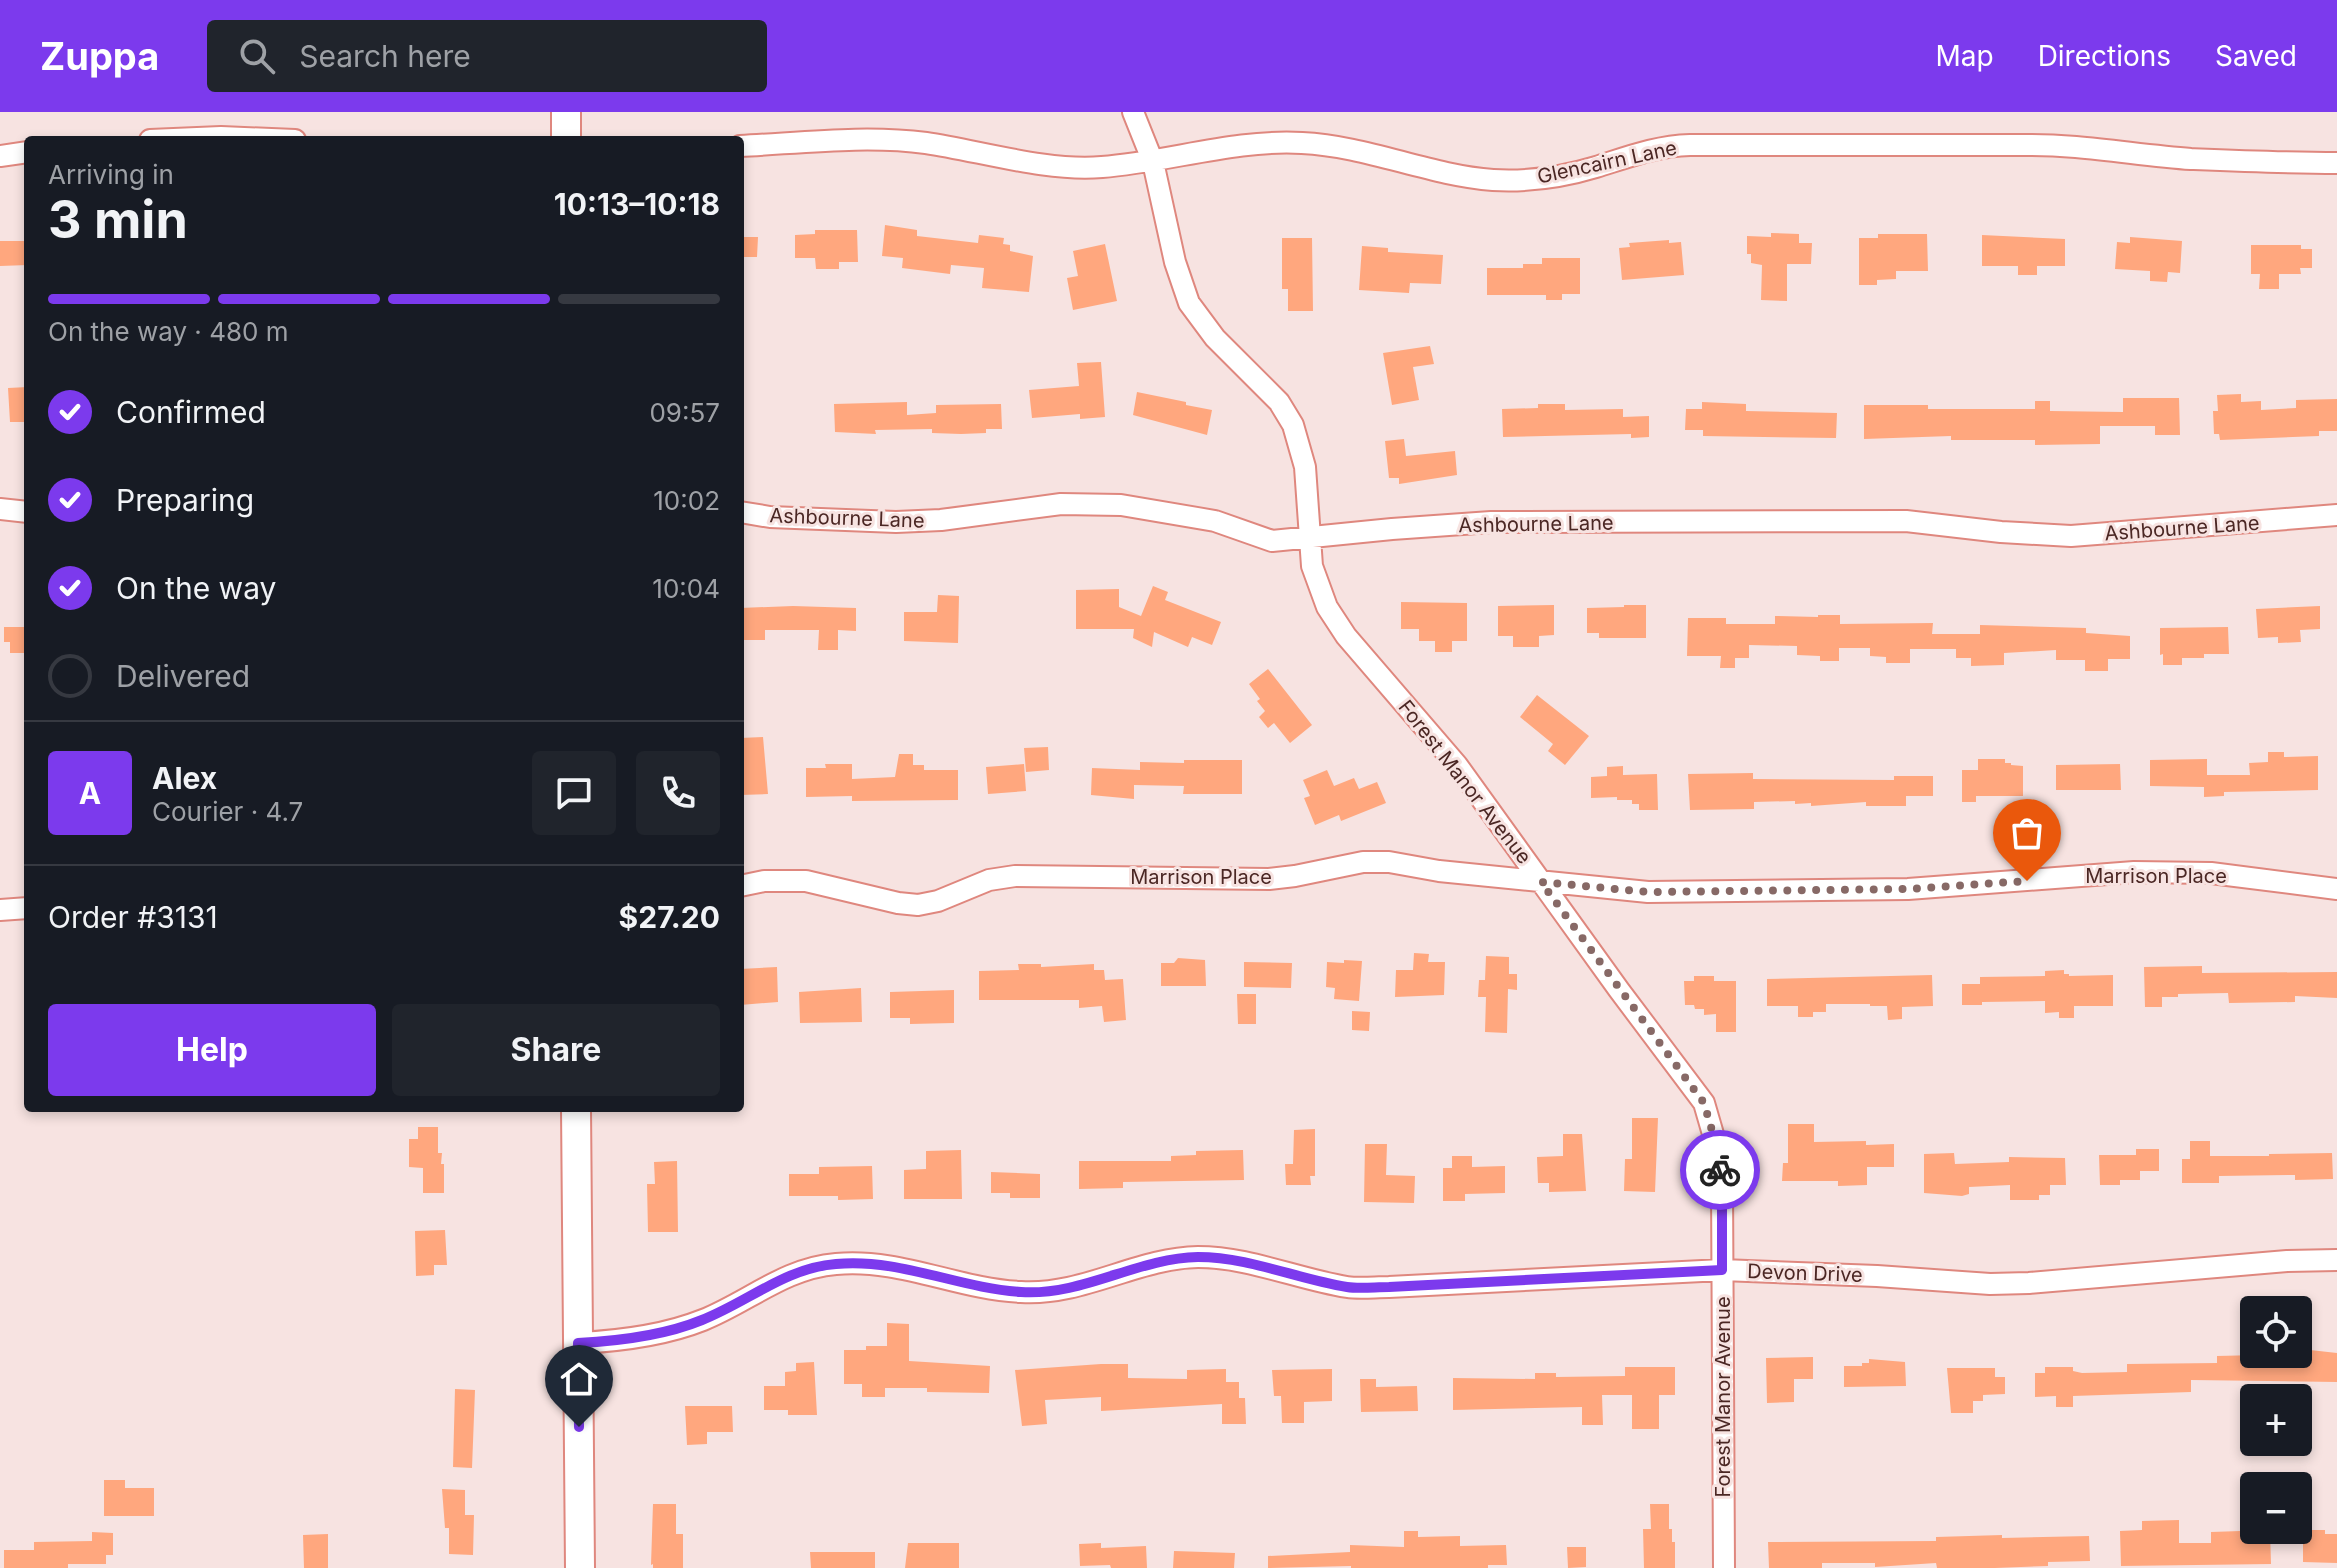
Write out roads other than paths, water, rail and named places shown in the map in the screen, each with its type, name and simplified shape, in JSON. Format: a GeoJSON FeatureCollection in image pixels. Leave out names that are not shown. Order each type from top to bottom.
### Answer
{"type":"FeatureCollection","features":[{"type":"Feature","properties":{"kind":"main road"},"geometry":{"type":"LineString","coordinates":[[566,112],[566,136]]}},
{"type":"Feature","properties":{"kind":"main road"},"geometry":{"type":"LineString","coordinates":[[576,1112],[580,1568]]}},
{"type":"Feature","properties":{"kind":"street","name":"Forest Manor Avenue"},"geometry":{"type":"LineString","coordinates":[[1133,112],[1153,162],[1175,262],[1189,303],[1215,338],[1279,402],[1293,425],[1305,467],[1309,538],[1316,583],[1335,622],[1457,765],[1704,1103],[1722,1183],[1724,1568]]}},
{"type":"Feature","properties":{"kind":"street","name":"Glencairn Lane"},"geometry":{"type":"LineString","coordinates":[[744,146],[893,140],[1084,167],[1153,162],[1234,147],[1298,142],[1352,149],[1450,174],[1492,180],[1560,176],[1634,153],[1685,145],[1970,147],[2024,144],[2254,162],[2337,163]]}},
{"type":"Feature","properties":{"kind":"street"},"geometry":{"type":"LineString","coordinates":[[0,156],[24,153]]}},
{"type":"Feature","properties":{"kind":"street","name":"Ashbourne Lane"},"geometry":{"type":"LineString","coordinates":[[744,513],[770,517],[896,522],[941,520],[1061,504],[1121,505],[1215,521],[1272,541],[1491,522],[1891,521],[2071,536],[2337,515]]}},
{"type":"Feature","properties":{"kind":"street"},"geometry":{"type":"LineString","coordinates":[[0,509],[24,512]]}},
{"type":"Feature","properties":{"kind":"street","name":"Marrison Place"},"geometry":{"type":"LineString","coordinates":[[744,885],[764,881],[806,881],[918,905],[989,880],[1015,876],[1269,879],[1363,862],[1389,862],[1439,871],[1648,892],[1877,890],[1973,886],[2107,873],[2188,872],[2337,889]]}},
{"type":"Feature","properties":{"kind":"street"},"geometry":{"type":"LineString","coordinates":[[0,910],[24,908]]}},
{"type":"Feature","properties":{"kind":"street","name":"Devon Drive"},"geometry":{"type":"LineString","coordinates":[[578,1343],[643,1336],[678,1328],[703,1320],[791,1275],[835,1264],[888,1264],[991,1288],[1026,1292],[1080,1287],[1159,1263],[1194,1257],[1230,1259],[1348,1287],[1722,1270],[2003,1283],[2287,1261],[2337,1260]]}}]}
